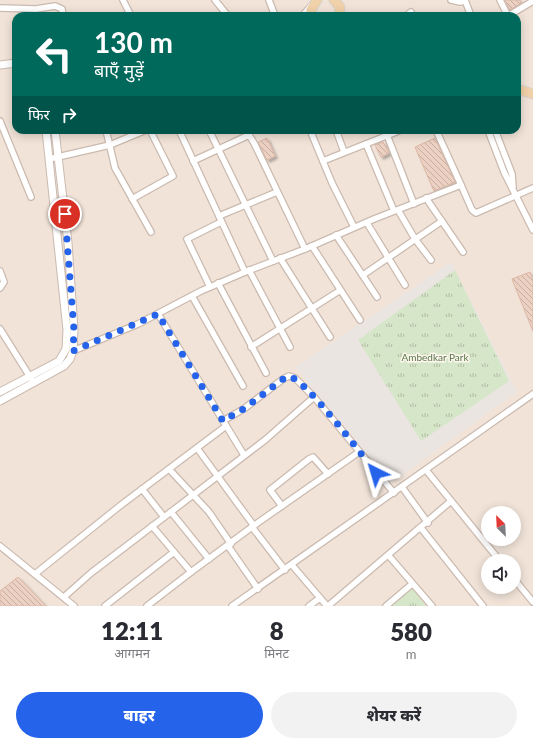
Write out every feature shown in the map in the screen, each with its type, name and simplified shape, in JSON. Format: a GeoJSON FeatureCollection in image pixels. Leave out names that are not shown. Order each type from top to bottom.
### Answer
{"type":"FeatureCollection","features":[{"type":"Feature","properties":{"kind":"main road"},"geometry":{"type":"LineString","coordinates":[[313,12],[315,2]]}},
{"type":"Feature","properties":{"kind":"main road"},"geometry":{"type":"LineString","coordinates":[[521,90],[533,94]]}},
{"type":"Feature","properties":{"kind":"street"},"geometry":{"type":"LineString","coordinates":[[123,0],[129,12]]}},
{"type":"Feature","properties":{"kind":"street"},"geometry":{"type":"LineString","coordinates":[[215,0],[225,12]]}},
{"type":"Feature","properties":{"kind":"street"},"geometry":{"type":"LineString","coordinates":[[269,0],[274,12]]}},
{"type":"Feature","properties":{"kind":"street"},"geometry":{"type":"LineString","coordinates":[[451,0],[460,2],[465,1],[469,12]]}},
{"type":"Feature","properties":{"kind":"street"},"geometry":{"type":"LineString","coordinates":[[500,0],[506,12]]}},
{"type":"Feature","properties":{"kind":"street"},"geometry":{"type":"LineString","coordinates":[[306,12],[315,2]]}},
{"type":"Feature","properties":{"kind":"street"},"geometry":{"type":"LineString","coordinates":[[515,12],[533,2]]}},
{"type":"Feature","properties":{"kind":"street"},"geometry":{"type":"LineString","coordinates":[[0,8],[36,9],[55,6],[62,9],[62,12]]}},
{"type":"Feature","properties":{"kind":"street"},"geometry":{"type":"LineString","coordinates":[[0,65],[12,64]]}},
{"type":"Feature","properties":{"kind":"street"},"geometry":{"type":"LineString","coordinates":[[0,121],[31,197]]}},
{"type":"Feature","properties":{"kind":"street"},"geometry":{"type":"LineString","coordinates":[[0,392],[64,366],[70,359],[73,351],[46,134]]}},
{"type":"Feature","properties":{"kind":"street"},"geometry":{"type":"LineString","coordinates":[[0,401],[32,380],[64,356],[71,330],[68,243],[55,134]]}},
{"type":"Feature","properties":{"kind":"street"},"geometry":{"type":"LineString","coordinates":[[107,134],[115,168],[151,232]]}},
{"type":"Feature","properties":{"kind":"street"},"geometry":{"type":"LineString","coordinates":[[49,159],[110,145],[135,134]]}},
{"type":"Feature","properties":{"kind":"street"},"geometry":{"type":"LineString","coordinates":[[132,199],[173,176],[152,134]]}},
{"type":"Feature","properties":{"kind":"street"},"geometry":{"type":"LineString","coordinates":[[181,134],[221,222],[290,347]]}},
{"type":"Feature","properties":{"kind":"street"},"geometry":{"type":"LineString","coordinates":[[211,134],[273,261]]}},
{"type":"Feature","properties":{"kind":"street"},"geometry":{"type":"LineString","coordinates":[[193,160],[218,149],[244,134]]}},
{"type":"Feature","properties":{"kind":"street"},"geometry":{"type":"LineString","coordinates":[[248,134],[305,249]]}},
{"type":"Feature","properties":{"kind":"street"},"geometry":{"type":"LineString","coordinates":[[312,134],[332,184],[354,227]]}},
{"type":"Feature","properties":{"kind":"street"},"geometry":{"type":"LineString","coordinates":[[337,134],[344,152]]}},
{"type":"Feature","properties":{"kind":"street"},"geometry":{"type":"LineString","coordinates":[[438,134],[474,213],[533,188]]}},
{"type":"Feature","properties":{"kind":"street"},"geometry":{"type":"LineString","coordinates":[[490,134],[504,172],[513,187],[533,230]]}},
{"type":"Feature","properties":{"kind":"street"},"geometry":{"type":"LineString","coordinates":[[497,134],[512,174],[513,187]]}},
{"type":"Feature","properties":{"kind":"street"},"geometry":{"type":"LineString","coordinates":[[323,161],[387,135],[414,204]]}},
{"type":"Feature","properties":{"kind":"street"},"geometry":{"type":"LineString","coordinates":[[366,144],[396,211],[431,260]]}},
{"type":"Feature","properties":{"kind":"street"},"geometry":{"type":"LineString","coordinates":[[73,351],[158,314],[218,283],[461,185]]}},
{"type":"Feature","properties":{"kind":"street"},"geometry":{"type":"LineString","coordinates":[[218,216],[277,192]]}},
{"type":"Feature","properties":{"kind":"street"},"geometry":{"type":"LineString","coordinates":[[426,198],[463,252]]}},
{"type":"Feature","properties":{"kind":"street"},"geometry":{"type":"LineString","coordinates":[[363,275],[415,238],[442,221]]}},
{"type":"Feature","properties":{"kind":"street"},"geometry":{"type":"LineString","coordinates":[[210,287],[187,239],[221,222]]}},
{"type":"Feature","properties":{"kind":"street"},"geometry":{"type":"LineString","coordinates":[[367,223],[405,285]]}},
{"type":"Feature","properties":{"kind":"street"},"geometry":{"type":"LineString","coordinates":[[336,235],[377,297]]}},
{"type":"Feature","properties":{"kind":"street"},"geometry":{"type":"LineString","coordinates":[[312,246],[339,291],[360,320]]}},
{"type":"Feature","properties":{"kind":"street"},"geometry":{"type":"LineString","coordinates":[[280,258],[330,337]]}},
{"type":"Feature","properties":{"kind":"street"},"geometry":{"type":"LineString","coordinates":[[0,271],[4,282],[0,288]]}},
{"type":"Feature","properties":{"kind":"street"},"geometry":{"type":"LineString","coordinates":[[218,283],[266,373]]}},
{"type":"Feature","properties":{"kind":"street"},"geometry":{"type":"LineString","coordinates":[[251,347],[339,291]]}},
{"type":"Feature","properties":{"kind":"street"},"geometry":{"type":"LineString","coordinates":[[192,296],[243,386]]}},
{"type":"Feature","properties":{"kind":"street"},"geometry":{"type":"LineString","coordinates":[[158,314],[244,455]]}},
{"type":"Feature","properties":{"kind":"street"},"geometry":{"type":"LineString","coordinates":[[0,329],[32,380]]}},
{"type":"Feature","properties":{"kind":"street"},"geometry":{"type":"LineString","coordinates":[[35,574],[169,468],[197,448],[225,423],[289,376],[295,378],[314,397],[394,493]]}},
{"type":"Feature","properties":{"kind":"street"},"geometry":{"type":"LineString","coordinates":[[232,606],[533,394]]}},
{"type":"Feature","properties":{"kind":"street"},"geometry":{"type":"LineString","coordinates":[[64,597],[91,573],[265,440],[314,397]]}},
{"type":"Feature","properties":{"kind":"street"},"geometry":{"type":"LineString","coordinates":[[197,448],[285,570]]}},
{"type":"Feature","properties":{"kind":"street"},"geometry":{"type":"LineString","coordinates":[[147,606],[253,526],[359,452]]}},
{"type":"Feature","properties":{"kind":"street"},"geometry":{"type":"LineString","coordinates":[[282,506],[270,490],[309,459],[313,457],[316,459],[328,474]]}},
{"type":"Feature","properties":{"kind":"street"},"geometry":{"type":"LineString","coordinates":[[169,468],[209,512],[258,589]]}},
{"type":"Feature","properties":{"kind":"street"},"geometry":{"type":"LineString","coordinates":[[426,470],[494,554]]}},
{"type":"Feature","properties":{"kind":"street"},"geometry":{"type":"LineString","coordinates":[[402,487],[428,522]]}},
{"type":"Feature","properties":{"kind":"street"},"geometry":{"type":"LineString","coordinates":[[142,489],[164,517]]}},
{"type":"Feature","properties":{"kind":"street"},"geometry":{"type":"LineString","coordinates":[[292,565],[328,606],[390,556],[452,501]]}},
{"type":"Feature","properties":{"kind":"street"},"geometry":{"type":"LineString","coordinates":[[171,512],[209,559]]}},
{"type":"Feature","properties":{"kind":"street"},"geometry":{"type":"LineString","coordinates":[[152,526],[191,572]]}},
{"type":"Feature","properties":{"kind":"street"},"geometry":{"type":"LineString","coordinates":[[421,528],[483,606]]}},
{"type":"Feature","properties":{"kind":"street"},"geometry":{"type":"LineString","coordinates":[[0,546],[74,606]]}},
{"type":"Feature","properties":{"kind":"street"},"geometry":{"type":"LineString","coordinates":[[106,606],[174,552]]}},
{"type":"Feature","properties":{"kind":"street"},"geometry":{"type":"LineString","coordinates":[[390,556],[432,606]]}},
{"type":"Feature","properties":{"kind":"street"},"geometry":{"type":"LineString","coordinates":[[386,606],[412,584]]}},
{"type":"Feature","properties":{"kind":"street"},"geometry":{"type":"LineString","coordinates":[[521,587],[533,602]]}},
{"type":"Feature","properties":{"kind":"street"},"geometry":{"type":"LineString","coordinates":[[309,606],[320,598]]}},
{"type":"Feature","properties":{"kind":"shaded area"},"geometry":{"type":"Polygon","coordinates":[[[0,0],[533,0],[533,606],[0,606],[0,0]]]}},
{"type":"Feature","properties":{"kind":"shaded area"},"geometry":{"type":"Polygon","coordinates":[[[451,262],[517,392],[391,483],[295,367],[451,262]]]}},
{"type":"Feature","properties":{"kind":"green space","name":"Ambedkar Park"},"geometry":{"type":"Polygon","coordinates":[[[455,270],[509,381],[421,441],[358,340],[455,270]]]}},
{"type":"Feature","properties":{"kind":"green space"},"geometry":{"type":"Polygon","coordinates":[[[410,586],[426,606],[390,606],[410,586]]]}},
{"type":"Feature","properties":{"kind":"building"},"geometry":{"type":"Polygon","coordinates":[[[505,0],[520,0],[521,3],[510,10],[505,0]]]}},
{"type":"Feature","properties":{"kind":"building"},"geometry":{"type":"Polygon","coordinates":[[[267,138],[275,156],[267,160],[258,142],[267,138]]]}},
{"type":"Feature","properties":{"kind":"building"},"geometry":{"type":"Polygon","coordinates":[[[435,138],[455,182],[434,191],[415,147],[435,138]]]}},
{"type":"Feature","properties":{"kind":"building"},"geometry":{"type":"Polygon","coordinates":[[[383,142],[389,153],[381,157],[375,145],[383,142]]]}},
{"type":"Feature","properties":{"kind":"building"},"geometry":{"type":"Polygon","coordinates":[[[530,272],[533,280],[533,331],[512,279],[530,272]]]}},
{"type":"Feature","properties":{"kind":"building"},"geometry":{"type":"Polygon","coordinates":[[[18,577],[46,606],[0,606],[0,591],[18,577]]]}},
{"type":"Feature","properties":{"kind":"route"},"geometry":{"type":"LineString","coordinates":[[65,214],[74,330],[73,351],[158,314],[223,421],[245,408],[283,379],[289,376],[295,378],[314,397],[376,473]]}}]}
